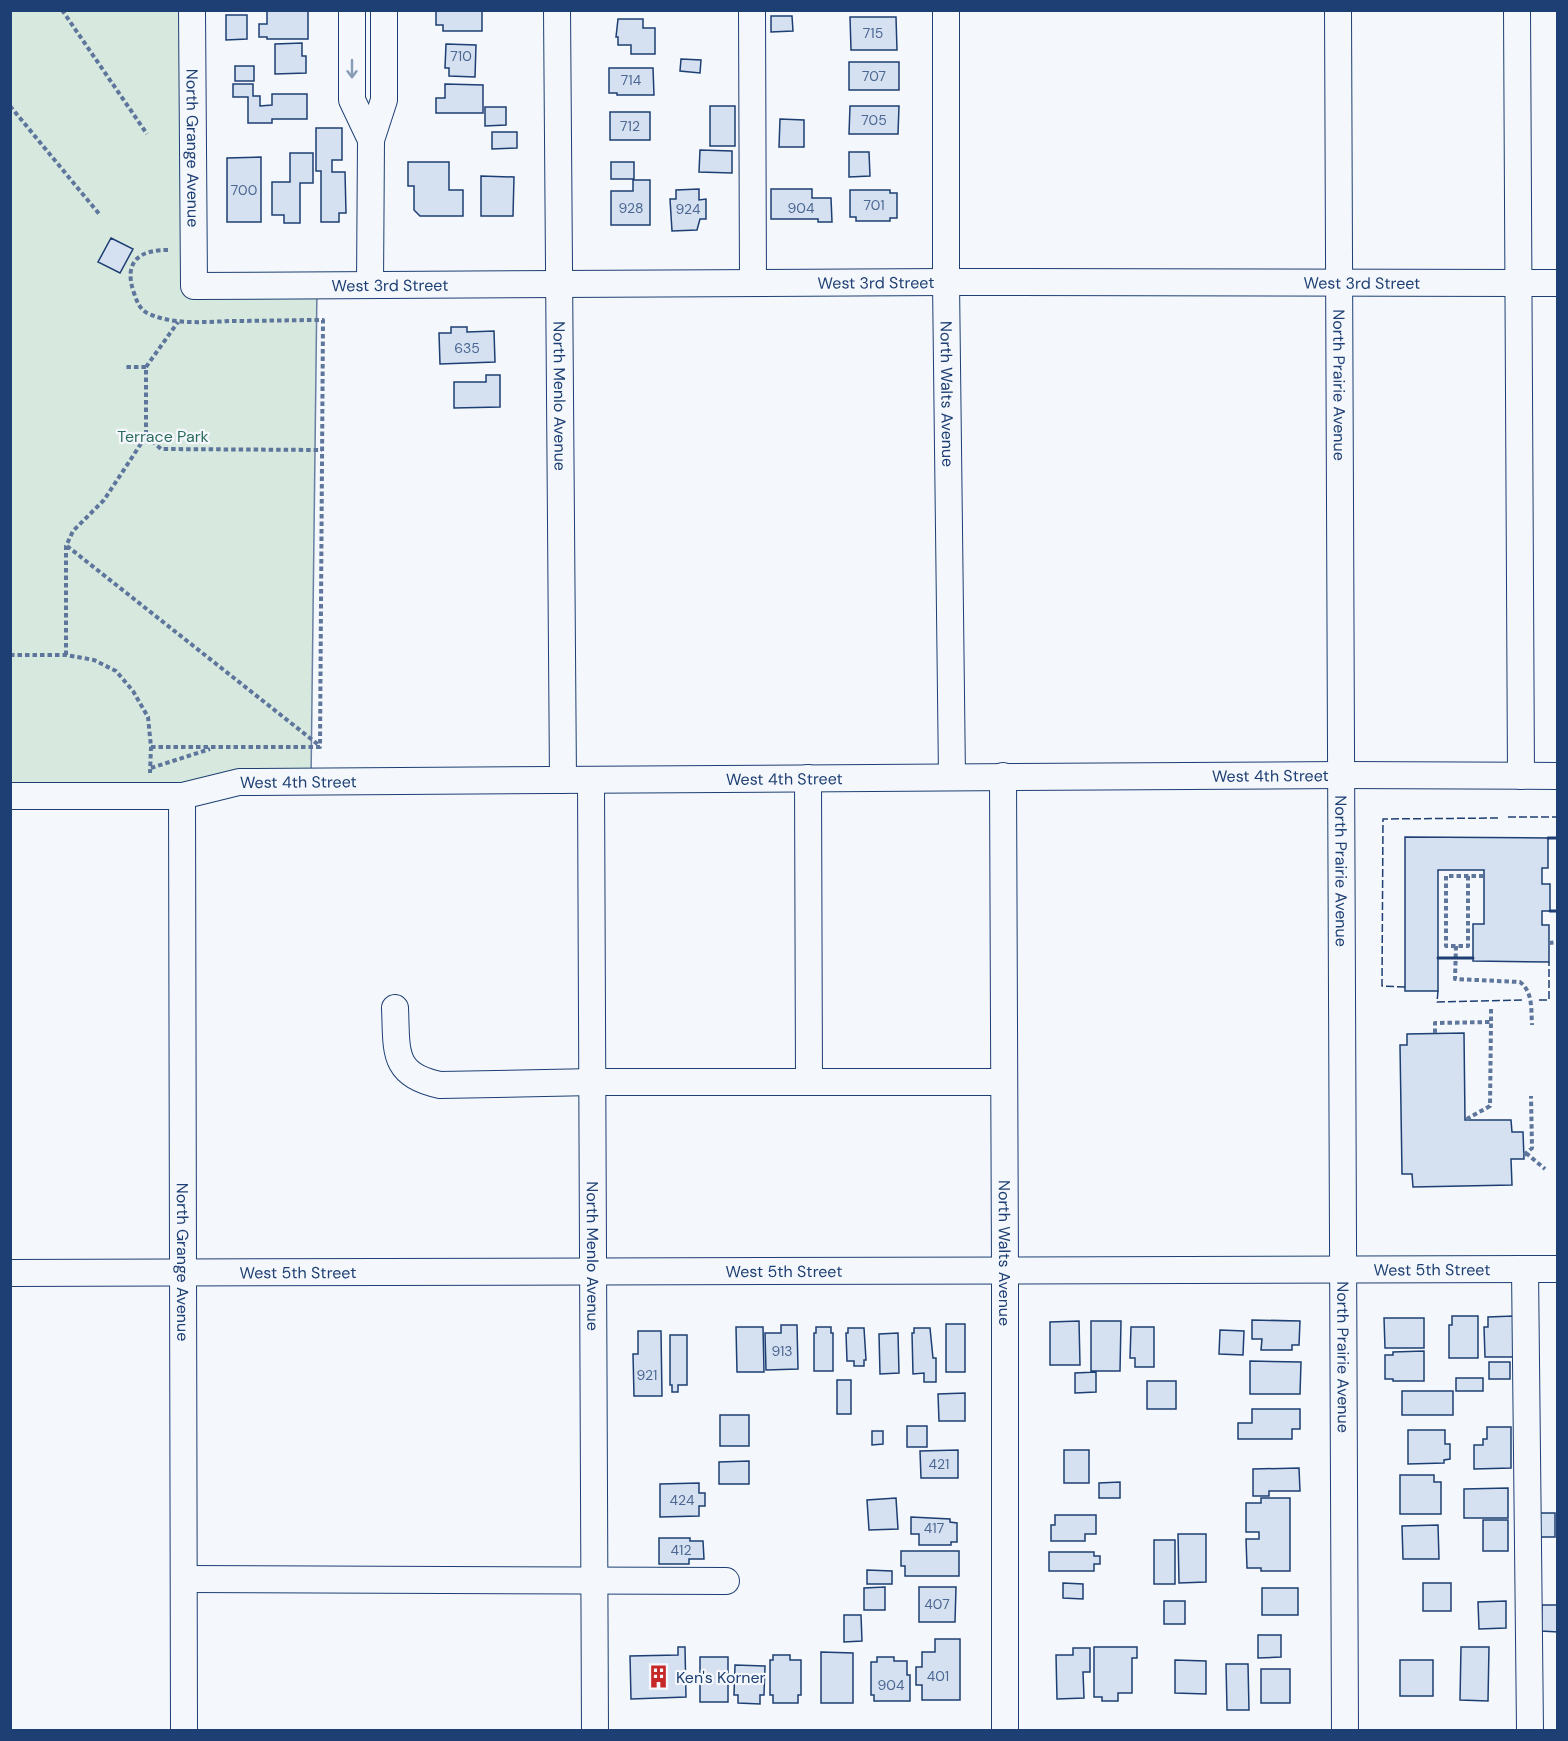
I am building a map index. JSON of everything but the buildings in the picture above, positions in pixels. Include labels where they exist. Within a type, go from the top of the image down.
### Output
[{"type":"street","name":"North Grange Avenue","points":[[192,10],[194,286]]},
{"type":"street","points":[[352,10],[352,100],[371,140]]},
{"type":"street","points":[[370,285],[371,140],[384,100],[384,10]]},
{"type":"street","name":"North Menlo Avenue","points":[[557,10],[562,780]]},
{"type":"street","points":[[752,10],[753,283]]},
{"type":"street","name":"North Walts Avenue","points":[[946,10],[946,282],[952,777]]},
{"type":"street","name":"North Prairie Avenue","points":[[1338,10],[1345,1731]]},
{"type":"street","points":[[1517,10],[1521,776]]},
{"type":"street","name":"West 3rd Street","points":[[194,286],[946,282],[1557,283]]},
{"type":"street","name":"North Walts Avenue","points":[[1003,776],[1005,1731]]},
{"type":"street","name":"West 4th Street","points":[[10,796],[182,796],[239,782],[1003,776],[1557,776]]},
{"type":"street","points":[[808,778],[809,1081]]},
{"type":"street","name":"North Menlo Avenue","points":[[591,780],[595,1731]]},
{"type":"street","name":"North Grange Avenue","points":[[182,796],[184,1731]]},
{"type":"street","points":[[395,1008],[397,1050],[400,1062],[410,1075],[424,1082],[440,1085],[594,1082],[1004,1082]]},
{"type":"street","points":[[1525,1269],[1530,1731]]},
{"type":"street","name":"West 5th Street","points":[[10,1274],[593,1270],[1005,1272],[1557,1269]]},
{"type":"street","points":[[184,1579],[726,1581]]},
{"type":"path","points":[[62,10],[147,134]]},
{"type":"path","points":[[10,106],[100,214]]},
{"type":"path","points":[[194,250],[160,249],[141,254],[130,267],[129,280],[138,305],[147,314],[178,322],[323,320],[320,747]]},
{"type":"path","points":[[66,655],[66,546],[73,531],[104,500],[146,436],[146,367],[178,322]]},
{"type":"path","points":[[126,367],[146,367]]},
{"type":"path","points":[[146,436],[161,449],[322,450]]},
{"type":"path","points":[[66,546],[320,747]]},
{"type":"path","points":[[10,655],[66,655],[94,660],[116,671],[133,691],[148,717],[151,747],[150,796]]},
{"type":"path","points":[[151,747],[320,747]]},
{"type":"path","points":[[151,768],[214,747]]},
{"type":"path","points":[[1468,876],[1468,946],[1446,946],[1446,876],[1468,876],[1484,876]]},
{"type":"path","points":[[1438,942],[1446,942]]},
{"type":"path","points":[[1549,943],[1557,942]]},
{"type":"path","points":[[1456,946],[1455,979],[1520,982],[1526,986],[1530,995],[1532,1025]]},
{"type":"path","points":[[1466,1120],[1490,1106],[1491,1009]]},
{"type":"path","points":[[1435,1033],[1435,1023],[1491,1022]]},
{"type":"path","points":[[1531,1096],[1532,1148],[1525,1154],[1545,1169]]},
{"type":"green space","name":"Terrace Park","points":[[11,11],[192,11],[194,285],[317,285],[311,781],[11,793]]},
{"type":"fence","points":[[1508,817],[1558,817]]},
{"type":"fence","points":[[1405,987],[1382,986],[1383,819],[1500,818]]},
{"type":"fence","points":[[1539,1000],[1549,1000],[1549,962]]},
{"type":"fence","points":[[1438,991],[1437,1002],[1524,1000]]},
{"type":"wall","points":[[1548,838],[1558,838]]},
{"type":"wall","points":[[1550,911],[1558,911]]},
{"type":"wall","points":[[1438,958],[1473,958]]},
{"type":"place","name":"Ken's Korner","points":[[658,1677]]}]
